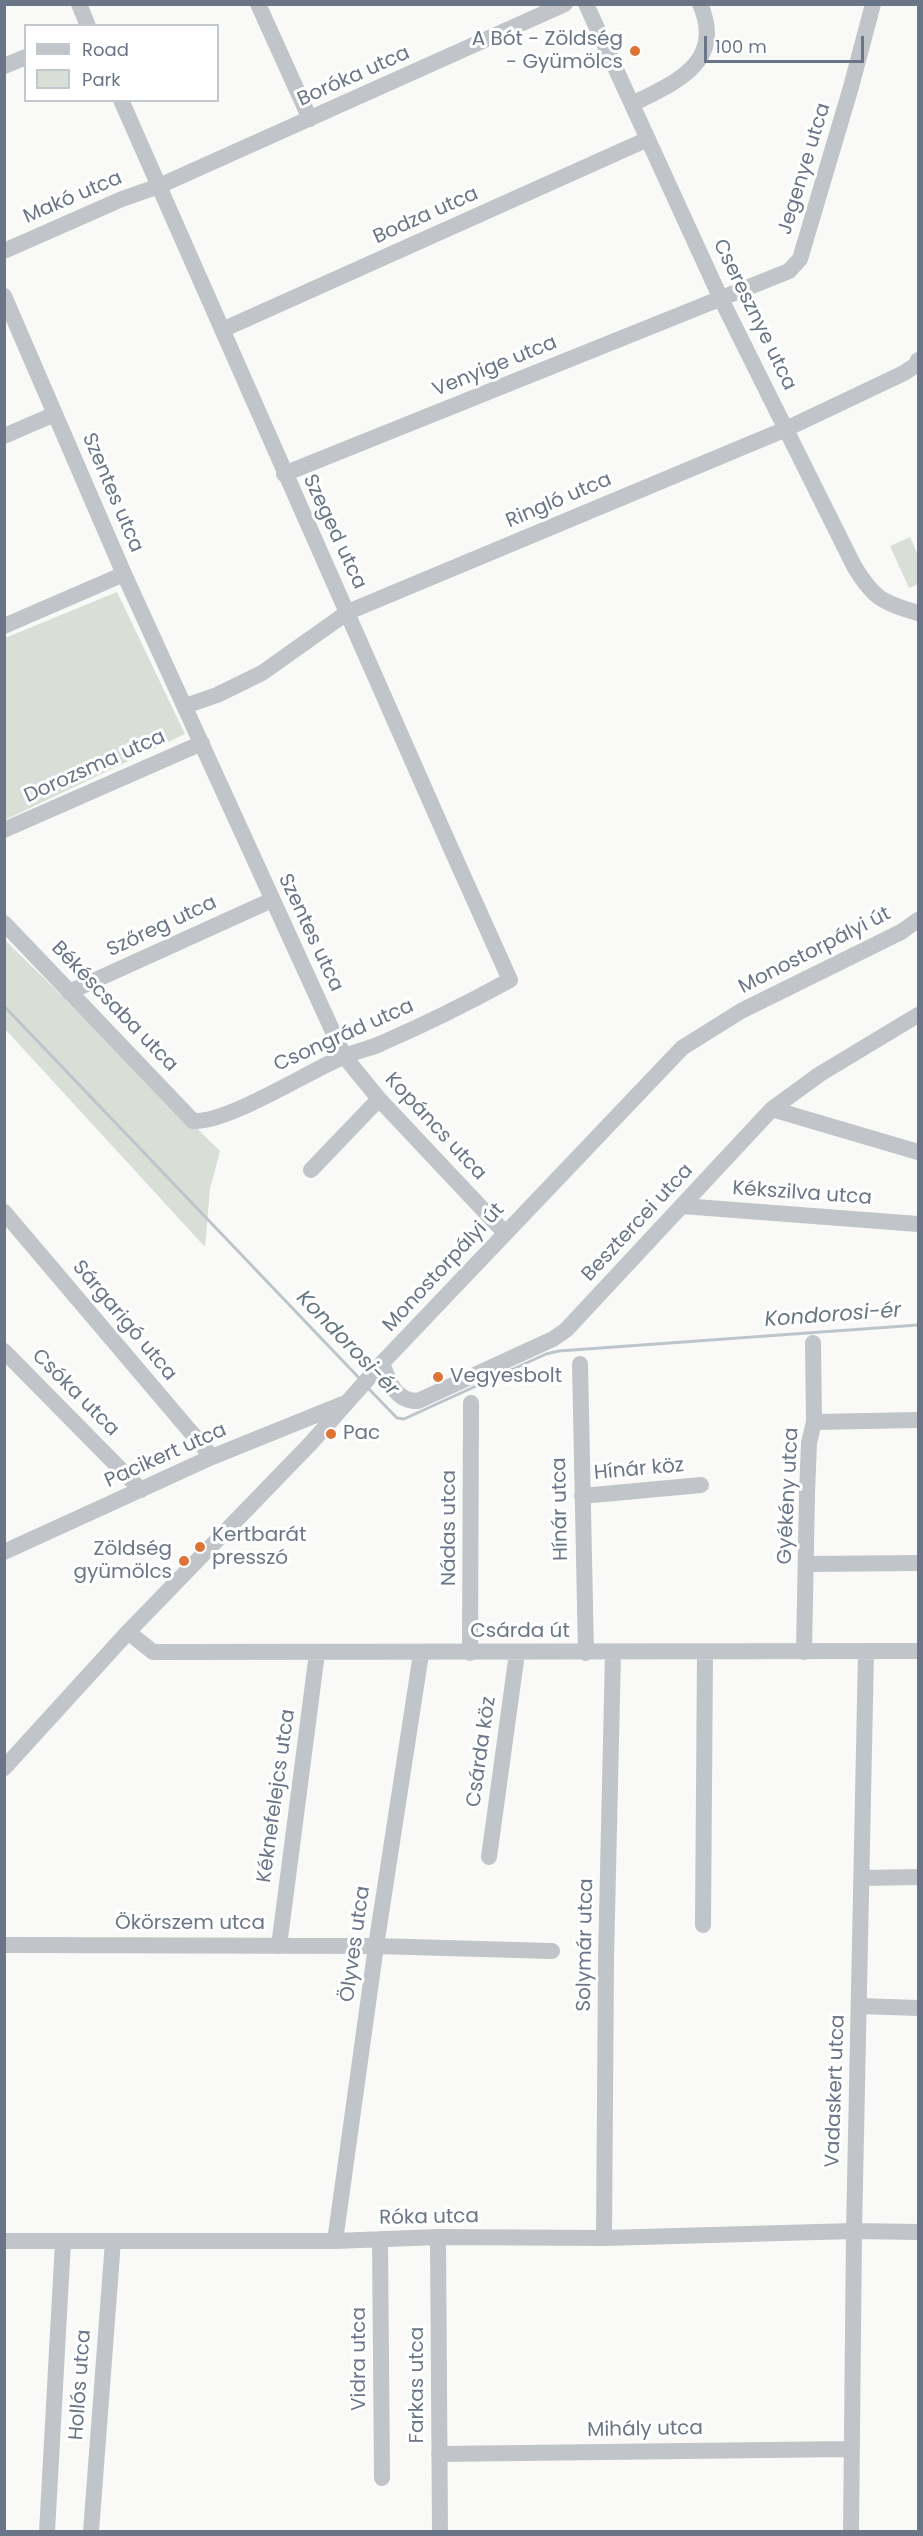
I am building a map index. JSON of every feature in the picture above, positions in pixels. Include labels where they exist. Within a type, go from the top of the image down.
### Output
[{"type":"street","points":[[79,4],[87,24]]},
{"type":"street","points":[[258,4],[310,119]]},
{"type":"street","name":"Boróka utca","points":[[159,186],[565,4]]},
{"type":"street","name":"Cseresznye utca","points":[[586,4],[721,298],[854,566],[867,587],[884,602],[918,613]]},
{"type":"street","points":[[632,104],[681,80],[697,64],[706,40],[705,16],[700,4]]},
{"type":"street","name":"Jegenye utca","points":[[721,298],[789,271],[800,259],[873,4]]},
{"type":"street","points":[[4,66],[24,58]]},
{"type":"street","name":"Szeged utca","points":[[122,102],[284,474],[348,612],[510,980]]},
{"type":"street","name":"Bodza utca","points":[[222,330],[648,139]]},
{"type":"street","name":"Makó utca","points":[[4,250],[122,199],[159,186]]},
{"type":"street","name":"Szentes utca","points":[[4,296],[124,574],[341,1051]]},
{"type":"street","name":"Venyige utca","points":[[284,474],[721,298]]},
{"type":"street","name":"Ringló utca","points":[[348,612],[786,429],[904,374],[916,365],[918,360]]},
{"type":"street","points":[[4,436],[55,414]]},
{"type":"street","points":[[4,626],[124,574]]},
{"type":"street","points":[[185,706],[217,695],[262,673],[348,612]]},
{"type":"street","name":"Dorozsma utca","points":[[4,830],[202,743]]},
{"type":"street","name":"Szőreg utca","points":[[69,992],[272,900]]},
{"type":"street","name":"Monostorpályi út","points":[[4,1768],[128,1632],[311,1443],[382,1363],[682,1048],[723,1021],[901,932],[918,920]]},
{"type":"street","name":"Békéscsaba utca","points":[[4,922],[193,1121]]},
{"type":"street","name":"Csongrád utca","points":[[193,1121],[206,1122],[245,1105],[341,1051],[380,1044],[510,980]]},
{"type":"street","name":"Besztercei utca","points":[[382,1363],[391,1387],[400,1397],[418,1401],[554,1339],[567,1330],[772,1109],[820,1074],[918,1016]]},
{"type":"street","name":"Kopáncs utca","points":[[341,1051],[379,1099],[505,1233]]},
{"type":"street","points":[[311,1170],[379,1099]]},
{"type":"street","points":[[772,1109],[918,1152]]},
{"type":"street","name":"Kékszilva utca","points":[[682,1206],[918,1224]]},
{"type":"street","name":"Sárgarigó utca","points":[[4,1212],[212,1457]]},
{"type":"street","name":"Gyékény utca","points":[[804,1652],[809,1443],[814,1422],[813,1343]]},
{"type":"street","name":"Csóka utca","points":[[4,1351],[141,1490]]},
{"type":"street","name":"Hínár utca","points":[[580,1364],[586,1653]]},
{"type":"street","name":"Pacikert utca","points":[[4,1552],[212,1457],[347,1403]]},
{"type":"street","name":"Nádas utca","points":[[470,1653],[471,1403]]},
{"type":"street","points":[[814,1422],[918,1420]]},
{"type":"street","points":[[295,1422],[290,1432],[291,1440],[296,1445],[302,1446],[311,1443]]},
{"type":"street","name":"Hínár köz","points":[[582,1496],[701,1485]]},
{"type":"street","points":[[806,1564],[918,1563]]},
{"type":"street","name":"Csárda út","points":[[128,1632],[153,1652],[421,1654],[918,1651]]},
{"type":"street","points":[[703,1925],[705,1652]]},
{"type":"street","name":"Vadaskert utca","points":[[850,2532],[866,1652]]},
{"type":"street","name":"Kéknefelejcs utca","points":[[279,1946],[317,1653]]},
{"type":"street","name":"Csárda köz","points":[[489,1857],[517,1653]]},
{"type":"street","name":"Solymár utca","points":[[604,2238],[606,1959],[613,1653]]},
{"type":"street","name":"Ölyves utca","points":[[335,2241],[376,1946],[421,1654]]},
{"type":"street","points":[[862,1878],[918,1877]]},
{"type":"street","name":"Ökörszem utca","points":[[4,1944],[376,1946],[482,1951],[552,1951]]},
{"type":"street","points":[[860,2006],[918,2008]]},
{"type":"street","name":"Róka utca","points":[[4,2241],[335,2241],[438,2237],[604,2238],[854,2231],[918,2232]]},
{"type":"street","name":"Farkas utca","points":[[438,2237],[440,2532]]},
{"type":"street","name":"Vidra utca","points":[[381,2239],[382,2478]]},
{"type":"street","name":"Hollós utca","points":[[91,2532],[113,2241]]},
{"type":"street","points":[[47,2532],[63,2242]]},
{"type":"street","name":"Mihály utca","points":[[439,2454],[851,2449]]},
{"type":"green space","points":[[910,537],[918,555],[918,584],[909,588],[890,546]]},
{"type":"green space","points":[[117,592],[185,734],[5,820],[5,638]]},
{"type":"green space","points":[[5,940],[220,1151],[210,1189],[205,1247],[5,1029]]},
{"type":"waterway","name":"Kondorosi-ér","points":[[4,1006],[361,1380]]},
{"type":"waterway","name":"Kondorosi-ér","points":[[367,1387],[397,1418],[404,1419],[546,1354],[559,1351],[918,1325]]},
{"type":"place","name":"A Bót - Zöldség - Gyümölcs","points":[[635,51]]},
{"type":"place","name":"Vegyesbolt","points":[[438,1377]]},
{"type":"place","name":"Pac","points":[[331,1434]]},
{"type":"place","name":"Kertbarát presszó","points":[[200,1547]]},
{"type":"place","name":"Zöldség gyümölcs","points":[[184,1561]]}]
